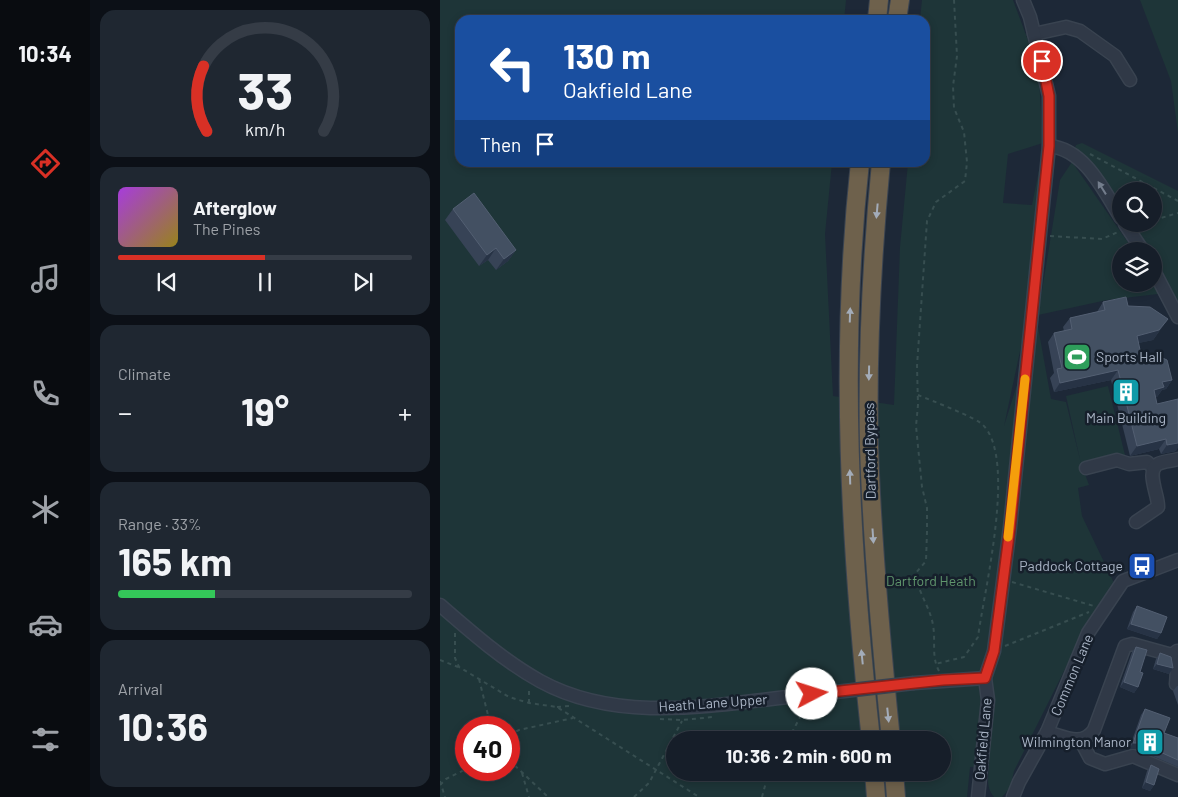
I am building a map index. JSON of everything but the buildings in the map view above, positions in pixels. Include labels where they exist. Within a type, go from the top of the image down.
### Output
[{"type":"highway","points":[[877,15],[879,0]]},
{"type":"highway","points":[[898,15],[900,0]]},
{"type":"highway","name":"Dartford Bypass","points":[[860,167],[851,303],[849,458],[857,601],[870,731]]},
{"type":"highway","name":"Dartford Bypass","points":[[881,167],[871,298],[869,444],[880,641],[890,731]]},
{"type":"highway","points":[[875,781],[876,797]]},
{"type":"highway","points":[[895,781],[896,797]]},
{"type":"street","name":"Oakfield Lane","points":[[978,797],[988,700],[985,678],[994,651],[1010,528],[1049,146],[1049,96],[1030,17],[1022,0]]},
{"type":"street","points":[[1034,34],[1066,27],[1080,31],[1115,56],[1130,80]]},
{"type":"street","points":[[1049,146],[1061,147],[1080,159],[1097,180],[1112,204]]},
{"type":"street","points":[[1162,286],[1178,317]]},
{"type":"street","points":[[1136,522],[1158,507],[1153,476],[1154,468],[1158,464],[1178,458]]},
{"type":"street","points":[[1086,468],[1117,460],[1129,464],[1146,462],[1154,468]]},
{"type":"street","name":"Common Lane","points":[[1013,797],[1019,782],[1047,732],[1088,634],[1123,581],[1178,560]]},
{"type":"street","name":"Heath Lane Upper","points":[[440,605],[482,642],[540,681],[577,696],[632,707],[689,707],[943,680],[985,678]]},
{"type":"street","points":[[1047,732],[1081,741],[1089,738],[1094,730],[1125,646],[1132,644],[1175,652],[1178,670],[1176,684]]},
{"type":"street","points":[[1081,741],[1090,758],[1105,764],[1133,756],[1178,775]]},
{"type":"path","points":[[943,680],[934,664],[934,627],[927,602],[916,582],[915,574],[926,561],[928,532],[927,508],[922,487],[916,426],[918,333],[927,221],[936,202],[965,181],[967,162],[964,132],[954,108],[953,86],[956,56],[954,0]]},
{"type":"path","points":[[1071,154],[1080,146],[1097,159],[1178,201]]},
{"type":"path","points":[[1162,218],[1178,213]]},
{"type":"path","points":[[1040,235],[1102,239],[1112,232]]},
{"type":"path","points":[[918,395],[983,425],[997,451],[1000,480],[978,637],[964,657],[934,664]]},
{"type":"path","points":[[994,651],[1099,608],[1002,579]]},
{"type":"path","points":[[454,626],[455,658],[459,667]]},
{"type":"path","points":[[440,660],[459,667],[509,697],[529,703],[557,707],[700,797]]},
{"type":"path","points":[[479,679],[488,715]]},
{"type":"path","points":[[529,691],[529,703]]},
{"type":"path","points":[[793,731],[812,694]]},
{"type":"path","points":[[634,797],[649,783],[658,769],[689,707]]},
{"type":"path","points":[[520,730],[573,718]]},
{"type":"path","points":[[522,771],[529,797]]},
{"type":"path","points":[[522,771],[548,797]]},
{"type":"path","points":[[445,797],[441,784],[455,774]]},
{"type":"path","points":[[762,797],[767,781]]},
{"type":"green space","name":"Dartford Heath","points":[[440,0],[846,0],[844,15],[455,15],[455,167],[832,167],[825,234],[833,396],[894,405],[900,247],[908,167],[930,167],[930,15],[920,15],[922,0],[1013,0],[1029,43],[1039,79],[1043,143],[1008,154],[1003,203],[1032,205],[1041,166],[1026,323],[1004,426],[1037,321],[1051,399],[1066,402],[1081,464],[1066,396],[1108,386],[1125,455],[1082,466],[1089,485],[1078,488],[1082,516],[1115,585],[1082,635],[1014,771],[1010,788],[1002,797],[994,797],[989,786],[989,766],[970,767],[967,797],[440,797]]},
{"type":"green space","points":[[1140,0],[1178,0],[1178,133],[1171,81]]},
{"type":"green space","points":[[1082,143],[1160,182],[1112,182],[1112,204],[1074,151],[1076,145]]},
{"type":"green space","points":[[1072,162],[1112,219],[1112,232],[1121,232],[1128,242],[1112,242],[1112,292],[1157,292],[1158,294],[1107,300],[1038,315],[1060,180]]},
{"type":"green space","points":[[1162,183],[1178,191],[1178,305],[1162,278],[1162,242],[1139,242],[1132,232],[1162,232]]},
{"type":"slow traffic","points":[[1008,537],[1025,379]]},
{"type":"place","name":"Sports Hall","points":[[1077,357]]},
{"type":"place","name":"Main Building","points":[[1126,392]]},
{"type":"place","name":"Paddock Cottage","points":[[1142,566]]},
{"type":"place","name":"Wilmington Manor","points":[[1150,742]]},
{"type":"route","points":[[812,694],[943,680],[985,678],[994,651],[1010,528],[1030,323],[1044,204],[1049,146],[1049,96],[1042,61]]}]
